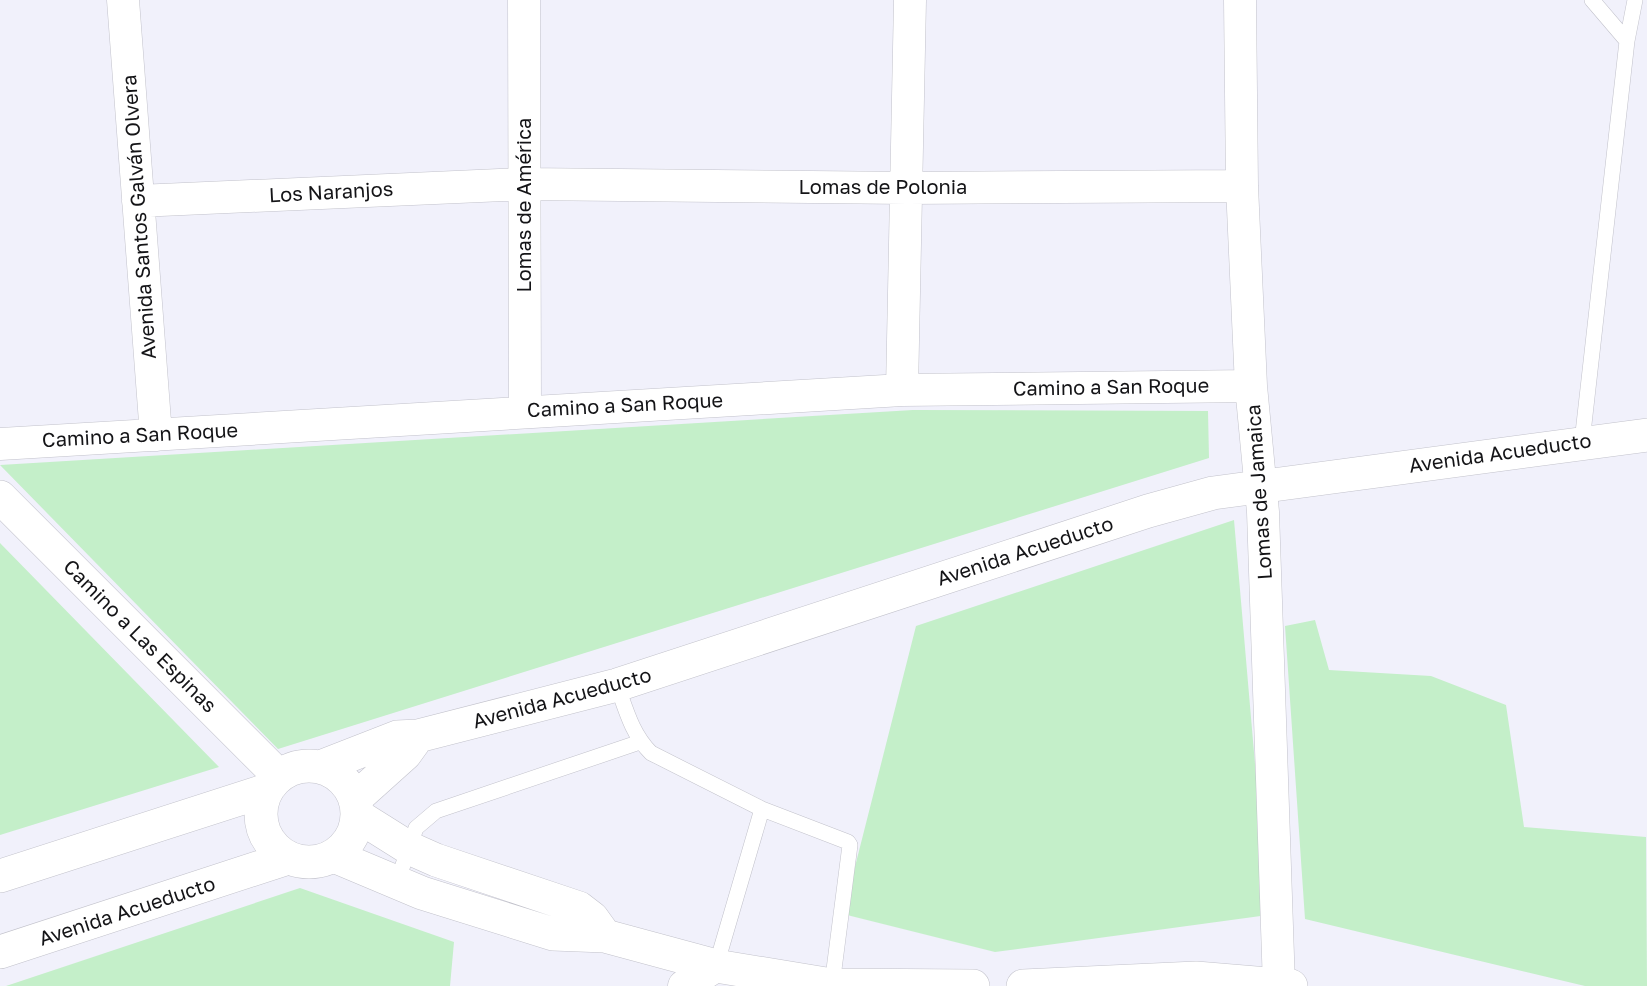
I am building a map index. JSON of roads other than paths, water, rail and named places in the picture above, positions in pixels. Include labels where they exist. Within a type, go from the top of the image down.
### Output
[{"type":"street","name":"Avenida Santos Galván Olvera","points":[[123,0],[156,435]]},
{"type":"street","name":"Lomas de América","points":[[524,0],[525,411]]},
{"type":"street","points":[[902,390],[908,188],[910,0]]},
{"type":"street","name":"Lomas de Jamaica","points":[[1240,0],[1242,186],[1251,386],[1261,486],[1283,985]]},
{"type":"street","name":"Los Naranjos","points":[[138,201],[524,184]]},
{"type":"street","name":"Lomas de Polonia","points":[[524,184],[908,188],[1242,186]]},
{"type":"street","name":"Camino a San Roque","points":[[0,444],[902,390],[1251,386]]},
{"type":"street","name":"Avenida Acueducto","points":[[320,767],[397,737],[418,736],[617,685],[1148,511],[1213,493],[1647,435]]},
{"type":"street","name":"Camino a Las Espinas","points":[[0,497],[273,783]]},
{"type":"street","points":[[273,783],[261,805],[263,829],[275,849],[288,858],[304,863],[319,862],[334,856],[346,846],[354,832],[357,807],[405,754],[418,736]]},
{"type":"street","points":[[0,876],[273,783],[299,767],[320,767],[337,774],[357,807],[409,848],[579,908],[592,918],[606,936]]},
{"type":"street","points":[[334,856],[397,882],[553,934],[606,936],[716,966],[832,985],[973,986]]},
{"type":"street","name":"Avenida Acueducto","points":[[0,952],[288,858]]},
{"type":"street","points":[[684,986],[716,966]]},
{"type":"street","points":[[1023,986],[1195,982],[1283,985]]},
{"type":"lane","points":[[1592,0],[1627,41]]},
{"type":"lane","points":[[1582,442],[1627,41],[1635,0]]},
{"type":"lane","points":[[617,685],[640,742],[651,753],[762,809],[848,842],[832,985]]},
{"type":"lane","points":[[397,882],[416,828],[436,811],[640,742]]},
{"type":"lane","points":[[716,966],[762,809]]}]
